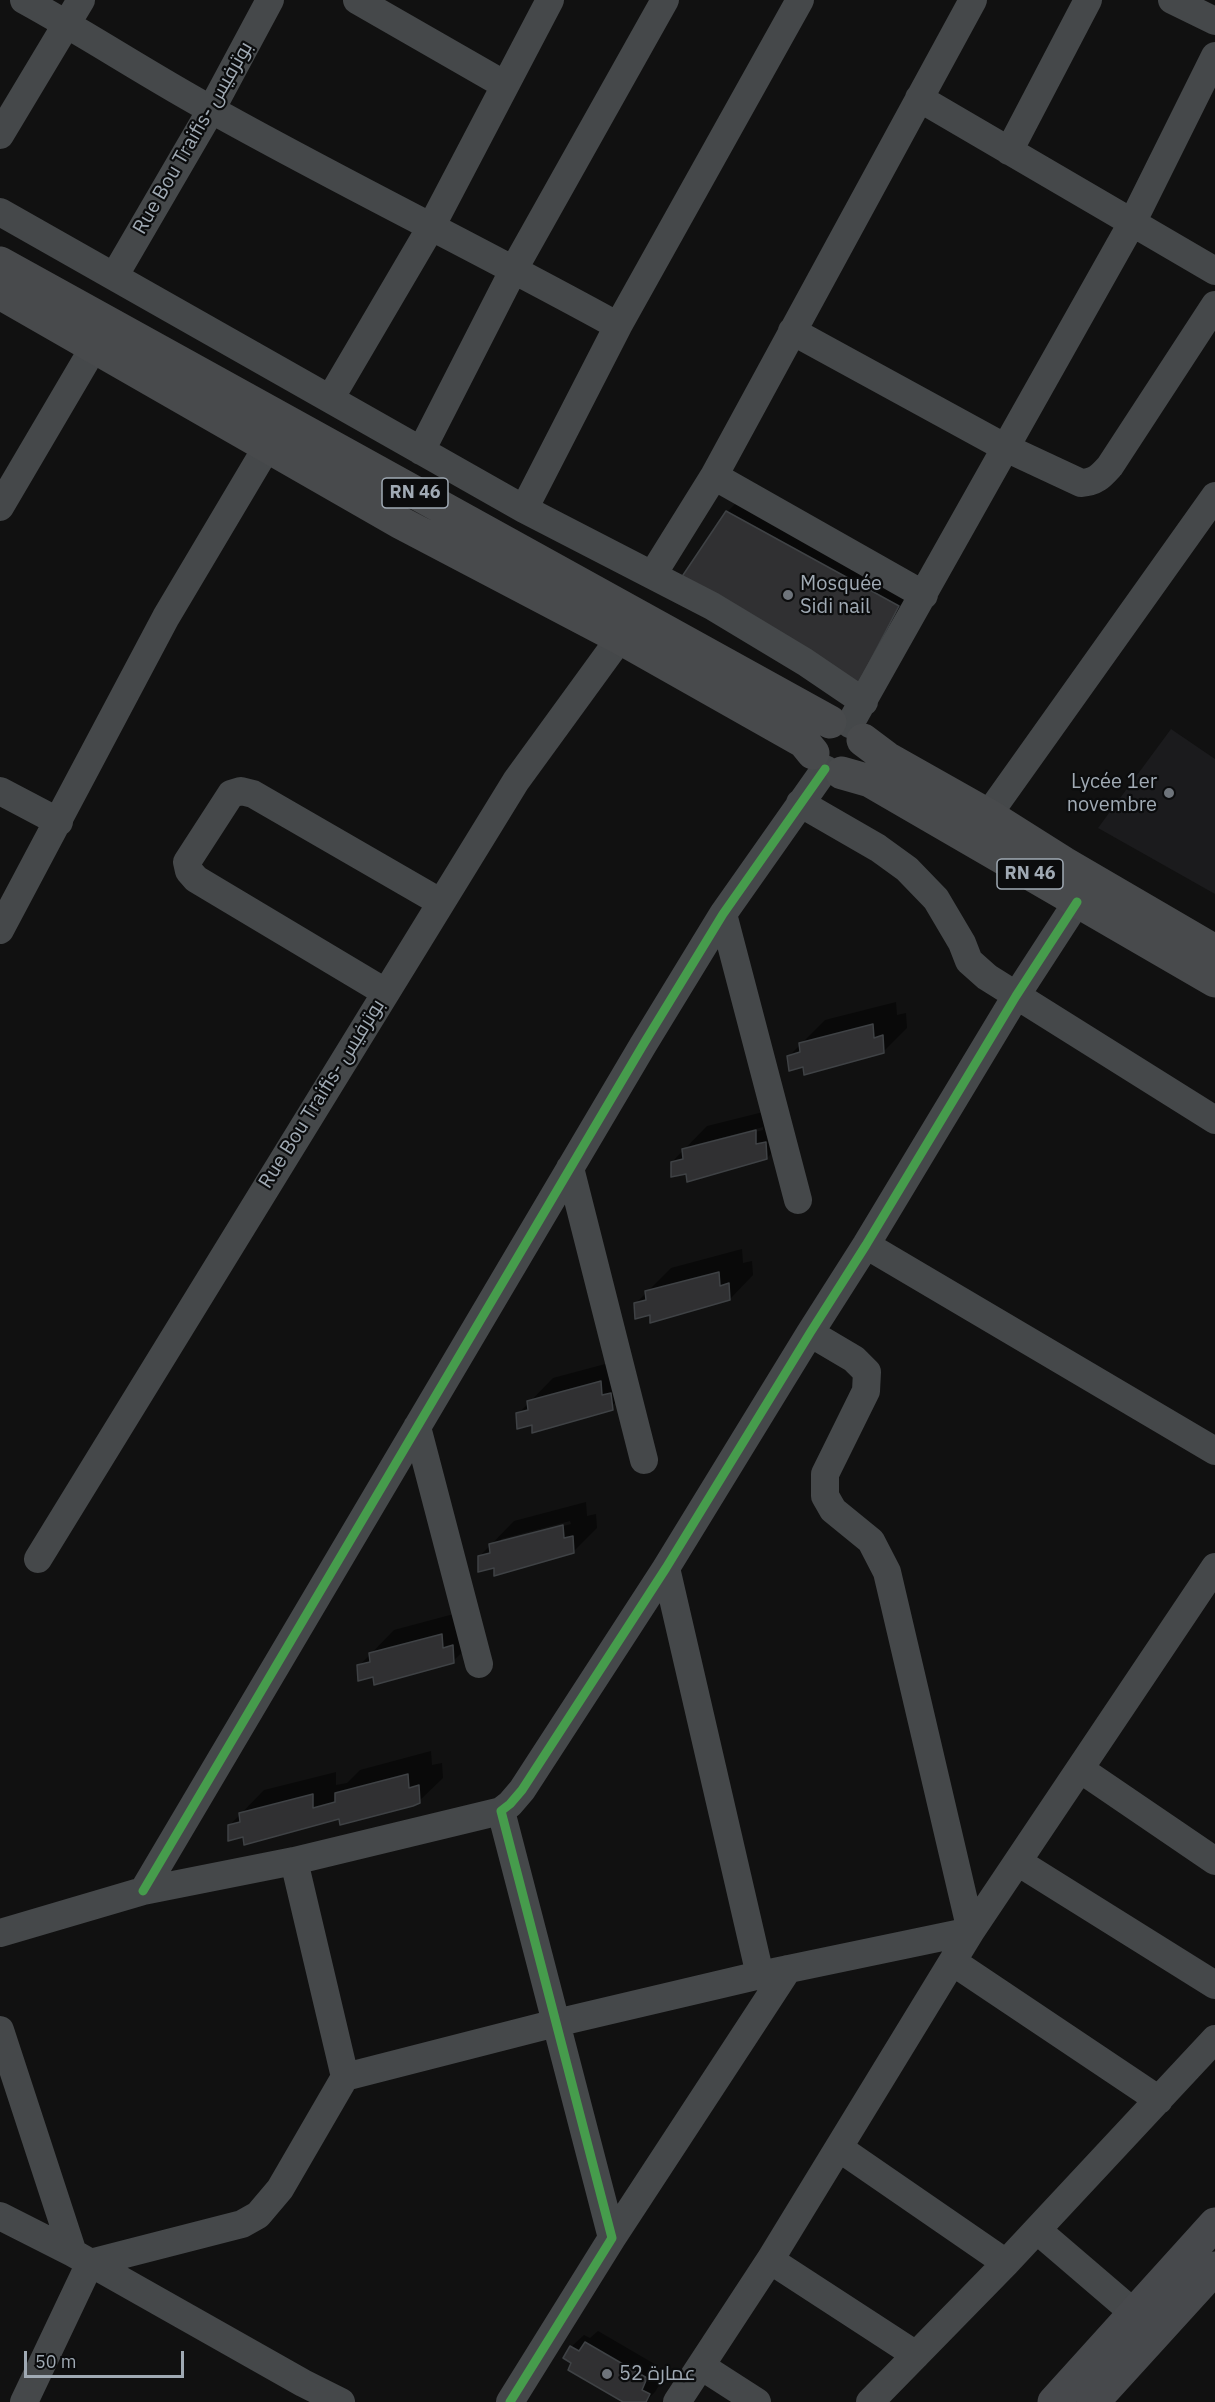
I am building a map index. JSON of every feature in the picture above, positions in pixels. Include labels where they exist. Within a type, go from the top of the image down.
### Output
[{"type":"highway","name":"RN 46","points":[[0,263],[852,722],[887,758],[988,815],[1064,864],[1215,951]]},
{"type":"highway","name":"RN 46","points":[[0,293],[401,523],[620,638],[804,742],[827,765],[870,781],[1215,981]]},
{"type":"highway","points":[[852,722],[864,748],[858,764],[827,765],[812,746],[816,734],[819,729],[852,722]]},
{"type":"main road","points":[[1054,2402],[1215,2224]]},
{"type":"main road","points":[[1093,2402],[1215,2268]]},
{"type":"street","points":[[24,0],[74,12],[211,110],[618,326]]},
{"type":"street","name":"Rue Bou Traifis- بوترفيس","points":[[115,275],[211,110],[270,0]]},
{"type":"street","points":[[357,0],[506,84]]},
{"type":"street","points":[[330,399],[431,227],[550,0]]},
{"type":"street","points":[[421,451],[514,269],[665,0]]},
{"type":"street","points":[[524,508],[618,326],[800,0]]},
{"type":"street","points":[[653,574],[714,476],[973,0]]},
{"type":"street","points":[[1009,151],[1088,0]]},
{"type":"street","points":[[1172,0],[1215,21]]},
{"type":"street","points":[[0,135],[74,12]]},
{"type":"street","points":[[0,212],[524,508],[712,606],[805,662],[852,722],[1132,223],[1215,56]]},
{"type":"street","points":[[919,98],[1215,271]]},
{"type":"street","points":[[792,331],[1006,448],[1082,483],[1092,483],[1110,466],[1215,305]]},
{"type":"street","points":[[0,507],[94,347]]},
{"type":"street","points":[[0,930],[166,617],[267,447]]},
{"type":"street","points":[[714,476],[924,595]]},
{"type":"street","points":[[988,815],[1215,496]]},
{"type":"street","name":"Rue Bou Traifis- بوترفيس","points":[[38,1559],[516,781],[620,638]]},
{"type":"street","points":[[143,1891],[570,1168],[723,914],[827,765]]},
{"type":"street","points":[[0,791],[59,822]]},
{"type":"street","points":[[385,992],[196,879],[189,871],[187,862],[231,794],[241,791],[253,794],[440,902]]},
{"type":"street","points":[[800,803],[878,848],[907,869],[936,899],[962,943],[969,961],[987,977],[1215,1120]]},
{"type":"street","points":[[0,1933],[143,1891],[294,1862],[501,1810],[510,1803],[522,1790],[666,1568],[866,1245],[1016,996],[1077,902]]},
{"type":"street","points":[[723,914],[798,1200]]},
{"type":"street","points":[[570,1168],[644,1460]]},
{"type":"street","points":[[866,1245],[1215,1451]]},
{"type":"street","points":[[810,1333],[854,1359],[867,1372],[866,1391],[825,1474],[825,1496],[833,1510],[871,1541],[887,1572],[971,1932]]},
{"type":"street","points":[[417,1427],[479,1664]]},
{"type":"street","points":[[677,2402],[770,2260],[971,1932],[1215,1567]]},
{"type":"street","points":[[510,2402],[774,1972],[666,1568]]},
{"type":"street","points":[[1080,1769],[1215,1861]]},
{"type":"street","points":[[501,1810],[612,2238]]},
{"type":"street","points":[[82,2258],[243,2224],[258,2215],[280,2189],[345,2077],[294,1862]]},
{"type":"street","points":[[1018,1862],[1215,1985]]},
{"type":"street","points":[[345,2077],[556,2023],[774,1972],[971,1932]]},
{"type":"street","points":[[953,1962],[1159,2100]]},
{"type":"street","points":[[0,2030],[82,2258],[24,2402]]},
{"type":"street","points":[[870,2402],[1006,2263],[1215,2039]]},
{"type":"street","points":[[839,2148],[1006,2263]]},
{"type":"street","points":[[0,2216],[82,2258],[298,2392],[341,2402]]},
{"type":"street","points":[[1037,2230],[1135,2314]]},
{"type":"street","points":[[770,2260],[916,2355]]},
{"type":"street","points":[[701,2366],[757,2402]]},
{"type":"shaded area","name":"Lycée 1er novembre","points":[[1171,729],[1215,759],[1215,894],[1098,828]]},
{"type":"building","name":"Mosquée Sidi nail","points":[[726,511],[899,606],[857,686],[677,584]]},
{"type":"building","points":[[873,1024],[874,1038],[883,1035],[884,1053],[804,1075],[803,1067],[789,1071],[787,1056],[800,1052],[799,1043]]},
{"type":"building","points":[[756,1130],[756,1144],[766,1142],[767,1159],[687,1182],[686,1174],[671,1177],[671,1162],[683,1159],[682,1149]]},
{"type":"building","points":[[719,1272],[720,1286],[729,1283],[730,1300],[650,1323],[650,1315],[635,1319],[634,1303],[646,1300],[645,1291]]},
{"type":"building","points":[[601,1381],[602,1395],[611,1393],[613,1410],[532,1433],[532,1425],[517,1429],[516,1413],[528,1410],[527,1401]]},
{"type":"building","points":[[563,1525],[564,1538],[573,1536],[574,1553],[494,1576],[494,1568],[478,1572],[478,1556],[490,1553],[489,1544]]},
{"type":"building","points":[[442,1634],[443,1648],[453,1645],[454,1663],[374,1685],[373,1677],[358,1681],[357,1665],[370,1662],[369,1653]]},
{"type":"building","points":[[408,1774],[409,1788],[419,1785],[420,1803],[413,1806],[340,1825],[339,1819],[244,1845],[243,1837],[228,1841],[228,1825],[240,1822],[239,1813],[313,1794],[313,1808],[335,1802],[335,1793]]},
{"type":"building","name":"عمارة 52","points":[[585,2342],[647,2378],[642,2390],[650,2394],[646,2402],[623,2402],[568,2370],[571,2363],[563,2358],[570,2346],[579,2351]]},
{"type":"cycle path","points":[[143,1891],[643,1045],[723,914],[825,769]]},
{"type":"cycle path","points":[[510,2402],[612,2238],[501,1811],[522,1790],[666,1568],[866,1245],[1016,996],[1077,902]]},
{"type":"place","name":"Mosquée Sidi nail","points":[[788,595]]},
{"type":"place","name":"Lycée 1er novembre","points":[[1169,793]]},
{"type":"place","name":"عمارة 52","points":[[607,2374]]}]
